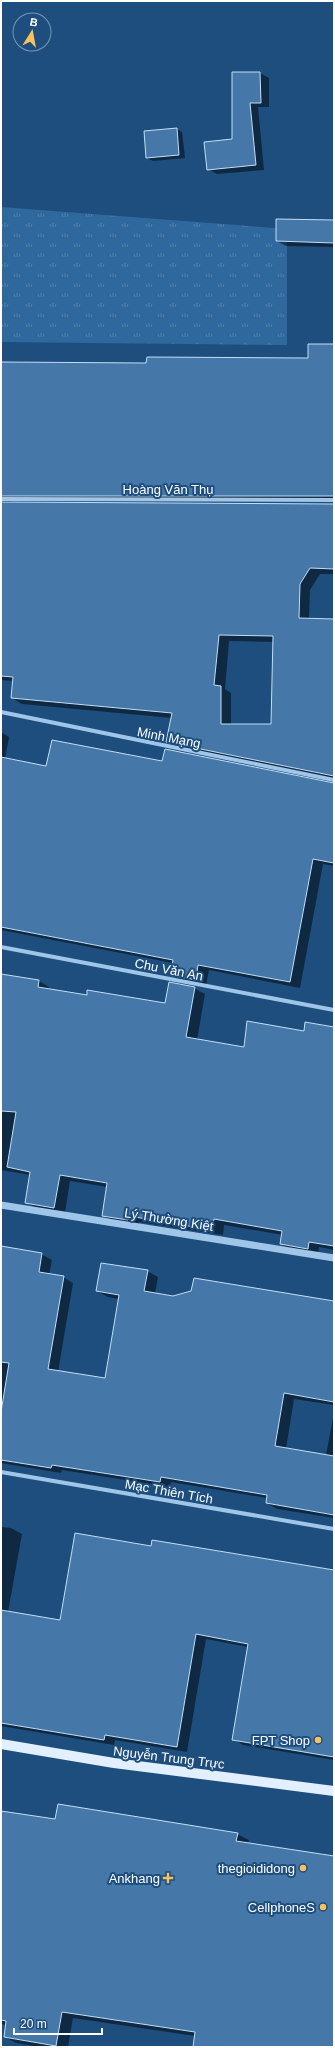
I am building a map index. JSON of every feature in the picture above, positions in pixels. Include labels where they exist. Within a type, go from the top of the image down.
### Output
[{"type":"main road","name":"Nguyễn Trung Trực","points":[[1,1744],[114,1763],[334,1791]]},
{"type":"street","name":"Hoàng Văn Thụ","points":[[1,499],[334,500]]},
{"type":"street","name":"Minh Mạng","points":[[1,712],[334,780]]},
{"type":"street","name":"Chu Văn An","points":[[1,947],[334,1010]]},
{"type":"street","name":"Lý Thường Kiệt","points":[[1,1205],[334,1258]]},
{"type":"street","name":"Mạc Thiên Tích","points":[[1,1472],[334,1529]]},
{"type":"green space","points":[[1,207],[287,229],[287,345],[1,342]]},
{"type":"building","points":[[232,72],[260,72],[261,103],[250,103],[256,165],[207,170],[204,142],[232,139]]},
{"type":"building","points":[[177,128],[179,155],[146,158],[144,131]]},
{"type":"building","points":[[276,219],[334,220],[334,243],[276,241]]},
{"type":"building","points":[[308,344],[334,344],[334,496],[1,496],[1,362],[146,363],[147,357],[308,358]]},
{"type":"building","points":[[1,502],[334,504],[334,569],[310,568],[300,584],[299,618],[334,619],[334,776],[166,742],[172,713],[11,698],[13,677],[1,676]],"holes":[[[219,635],[273,636],[271,724],[221,724],[221,686],[214,685]]]},
{"type":"building","points":[[52,740],[162,761],[165,749],[334,783],[334,863],[313,859],[290,982],[198,965],[196,980],[170,975],[173,960],[1,927],[1,757],[46,766]]},
{"type":"building","points":[[1,974],[39,980],[38,987],[87,995],[87,990],[165,1003],[169,982],[195,987],[186,1037],[244,1047],[247,1021],[304,1031],[305,1022],[334,1027],[334,1246],[309,1242],[308,1249],[280,1244],[282,1231],[214,1219],[212,1230],[129,1216],[128,1220],[102,1216],[107,1183],[60,1175],[54,1208],[25,1203],[30,1172],[7,1167],[16,1112],[1,1111]]},
{"type":"building","points":[[1,1246],[42,1253],[39,1272],[64,1276],[48,1369],[105,1378],[119,1295],[96,1291],[101,1263],[148,1270],[144,1291],[173,1296],[191,1291],[194,1278],[334,1301],[334,1402],[284,1393],[275,1446],[334,1456],[334,1515],[266,1503],[267,1495],[161,1477],[160,1482],[52,1465],[51,1468],[1,1460],[1,1412],[9,1363],[1,1362]]},
{"type":"building","points":[[75,1533],[151,1546],[152,1540],[334,1570],[334,1757],[232,1740],[248,1644],[196,1634],[177,1747],[105,1735],[104,1740],[1,1723],[1,1610],[60,1620]]},
{"type":"building","points":[[58,1804],[238,1833],[236,1841],[334,1856],[334,2047],[193,2047],[195,2032],[62,2012],[56,2046],[4,2037],[6,2021],[1,2020],[1,1811],[55,1819]]},
{"type":"place","name":"FPT Shop","points":[[318,1740]]},
{"type":"place","name":"thegioididong","points":[[303,1868]]},
{"type":"place","name":"Ankhang","points":[[168,1878]]},
{"type":"place","name":"CellphoneS","points":[[323,1907]]}]
